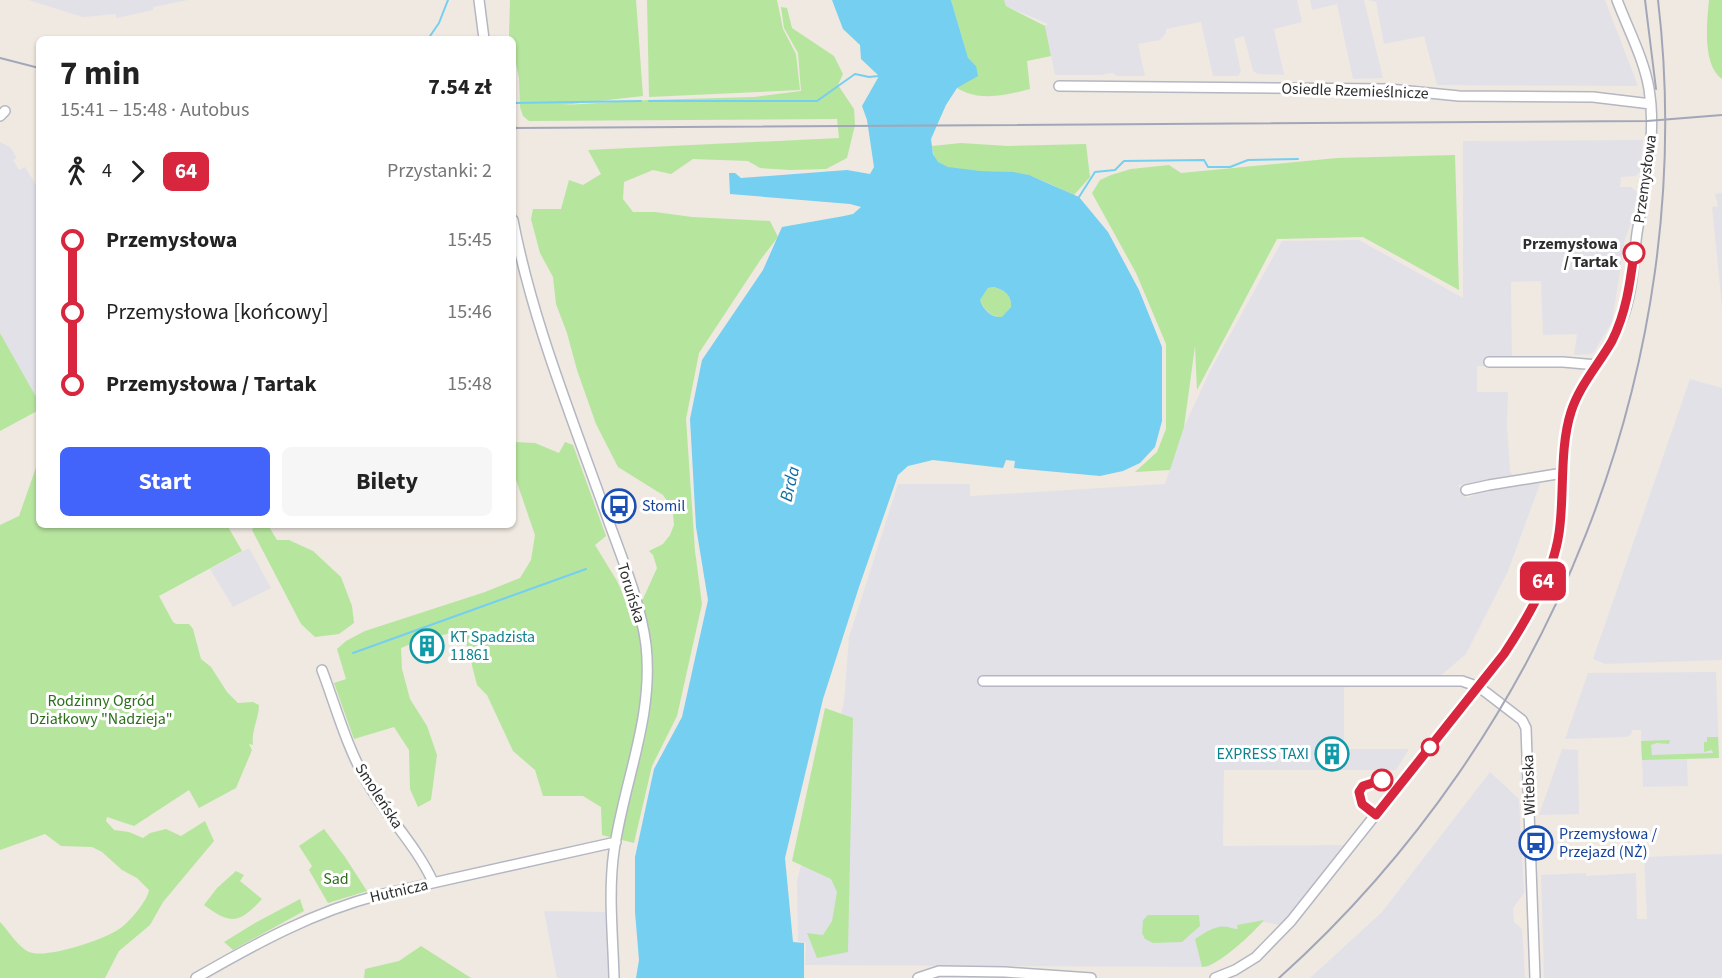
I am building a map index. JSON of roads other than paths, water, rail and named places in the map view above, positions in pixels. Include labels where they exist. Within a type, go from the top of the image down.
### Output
[{"type":"street","points":[[479,0],[484,36]]},
{"type":"street","name":"Przemysłowa","points":[[1215,978],[1246,964],[1271,943],[1312,896],[1479,687],[1516,636],[1552,561],[1560,526],[1566,432],[1571,410],[1622,320],[1630,289],[1652,132],[1651,104],[1646,78],[1617,0]]},
{"type":"street","name":"Osiedle Rzemieślnicze","points":[[1059,86],[1389,89],[1459,96],[1593,97],[1651,104]]},
{"type":"street","name":"Toruńska","points":[[516,233],[540,326],[633,594],[645,644],[648,682],[646,708],[616,842],[612,882],[614,978]]},
{"type":"street","points":[[516,270],[524,268]]},
{"type":"street","points":[[1489,362],[1563,362],[1597,365]]},
{"type":"street","points":[[1466,490],[1563,473]]},
{"type":"street","name":"Smoleńska","points":[[322,670],[367,782],[416,850],[434,882]]},
{"type":"street","points":[[983,681],[1462,681],[1479,687]]},
{"type":"street","name":"Witebska","points":[[1479,687],[1522,720],[1526,728],[1535,978]]},
{"type":"street","name":"Hutnicza","points":[[195,978],[316,915],[366,898],[616,842]]},
{"type":"street","points":[[918,978],[934,972],[951,971],[1091,978]]},
{"type":"water","name":"Brda","points":[[832,0],[951,0],[968,58],[976,66],[978,76],[957,88],[946,105],[931,139],[933,154],[938,162],[948,167],[1029,175],[1079,197],[1108,232],[1139,290],[1162,347],[1162,421],[1155,447],[1140,463],[1123,471],[1100,476],[1014,468],[1015,461],[1006,460],[1003,468],[933,460],[908,466],[898,475],[823,699],[785,858],[793,942],[804,943],[804,978],[636,978],[639,960],[635,912],[635,857],[654,769],[682,717],[708,600],[696,527],[690,419],[702,360],[763,270],[782,227],[853,214],[861,207],[850,204],[730,194],[729,173],[735,173],[741,178],[847,170],[870,174],[874,167],[867,120],[862,106],[879,76],[861,59],[860,45],[843,29]],"holes":[[[988,288],[998,288],[1007,294],[1011,303],[1011,307],[1002,317],[988,313],[980,300]]]},
{"type":"waterway","points":[[430,36],[439,23],[448,0]]},
{"type":"waterway","points":[[649,101],[817,101],[855,74],[869,77],[879,76]]},
{"type":"waterway","points":[[516,103],[641,101]]},
{"type":"waterway","points":[[1079,197],[1095,172],[1115,170],[1124,161],[1204,160],[1208,167],[1230,167],[1248,160],[1298,159]]},
{"type":"waterway","points":[[353,653],[586,569]]},
{"type":"railway","points":[[1645,0],[1656,89]]},
{"type":"railway","points":[[1279,978],[1375,881],[1458,774],[1529,658],[1586,534],[1628,405],[1655,272],[1665,136],[1658,0]]},
{"type":"railway","points":[[0,58],[36,67]]},
{"type":"railway","points":[[516,128],[1647,121],[1722,115]]},
{"type":"place","name":"Przemysłowa / Tartak","points":[[1634,253]]},
{"type":"place","name":"Stomil","points":[[619,506]]},
{"type":"place","name":"KT Spadzista 11861","points":[[427,646]]},
{"type":"place","name":"EXPRESS TAXI","points":[[1332,754]]},
{"type":"place","name":"Przemysłowa / Przejazd (NŻ)","points":[[1536,843]]},
{"type":"park label","name":"Rodzinny Ogród Działkowy \"Nadzieja\"","points":[[101,710]]},
{"type":"park label","name":"Sad","points":[[336,879]]}]
